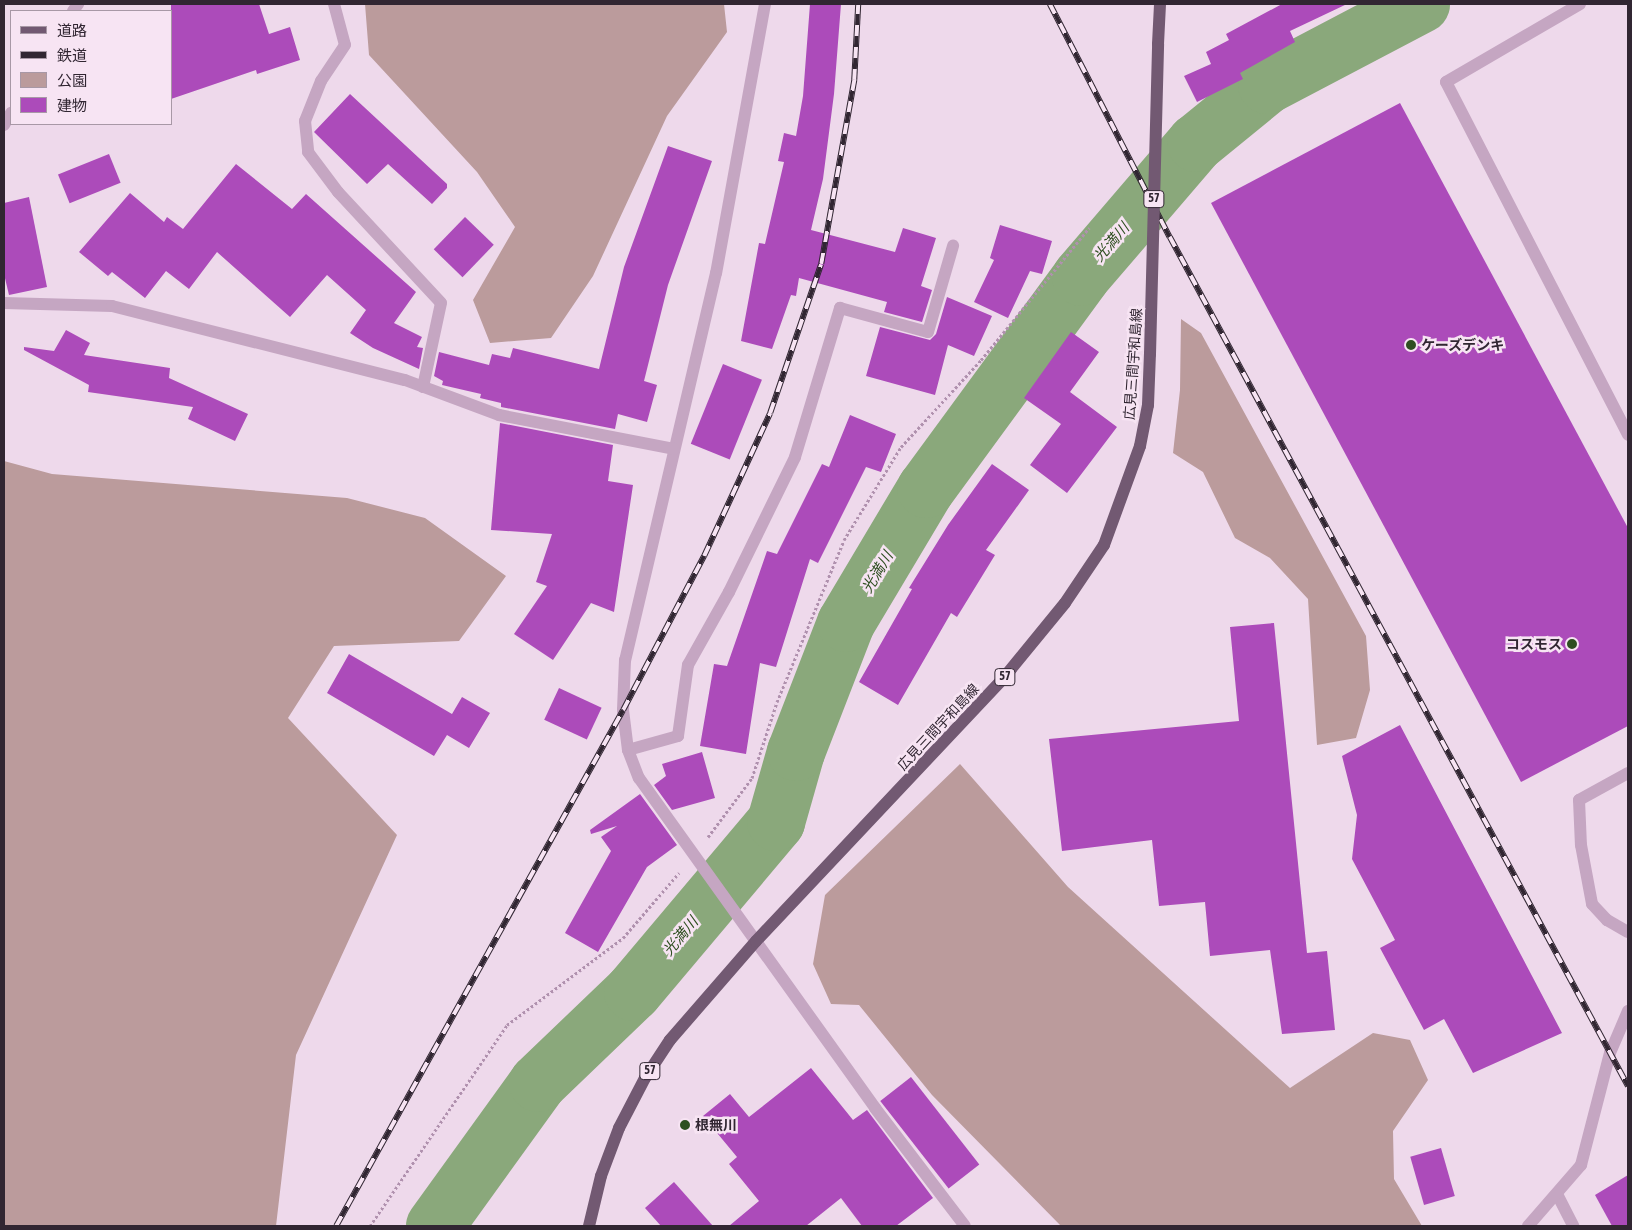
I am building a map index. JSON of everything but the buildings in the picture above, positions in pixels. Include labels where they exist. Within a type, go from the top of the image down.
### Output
[{"type":"main road","name":"広見三間宇和島線","points":[[590,1226],[601,1176],[619,1128],[645,1078],[670,1040],[756,941],[1002,680],[1066,603],[1104,545],[1140,446],[1148,405],[1160,4]]},
{"type":"street","points":[[334,4],[345,45],[321,81],[305,121],[308,152],[338,192],[441,302],[423,387]]},
{"type":"street","points":[[765,4],[731,203],[625,660],[623,710],[628,750],[638,778],[965,1226]]},
{"type":"street","points":[[1580,4],[1446,82],[1628,435]]},
{"type":"street","points":[[628,750],[678,736],[688,665],[729,592],[795,457],[840,308],[928,332],[953,246]]},
{"type":"street","points":[[4,303],[112,306],[423,387],[499,415],[674,449]]},
{"type":"street","points":[[1628,773],[1578,800],[1581,845],[1592,904],[1607,920],[1628,932]]},
{"type":"street","points":[[1528,1226],[1580,1165],[1610,1053],[1628,1011]]},
{"type":"street","points":[[1557,1194],[1573,1226]]},
{"type":"path","points":[[370,1226],[507,1025],[623,938],[695,855],[752,778],[777,702],[844,540],[901,448],[981,360],[1089,228]]},
{"type":"green space","points":[[365,4],[724,4],[727,32],[667,116],[593,276],[551,338],[490,343],[473,300],[515,227],[477,172],[369,55]]},
{"type":"green space","points":[[1181,319],[1201,333],[1366,636],[1370,690],[1356,738],[1317,745],[1308,599],[1270,558],[1235,538],[1203,472],[1173,453],[1180,390]]},
{"type":"green space","points":[[4,461],[52,474],[347,498],[425,518],[506,576],[459,641],[334,646],[288,718],[397,835],[296,1055],[276,1226],[4,1226]]},
{"type":"green space","points":[[960,764],[1068,887],[1290,1088],[1373,1033],[1410,1040],[1428,1080],[1393,1131],[1394,1179],[1422,1226],[1061,1226],[932,1095],[859,1005],[831,1004],[813,964],[825,895]]},
{"type":"waterway","name":"光満川","points":[[435,1226],[538,1083],[633,992],[776,822],[796,752],[846,623],[926,489],[1081,277],[1196,143],[1267,85],[1421,4]]},
{"type":"railway","points":[[336,1226],[623,710],[704,556],[770,413],[821,264],[854,80],[858,4]]},
{"type":"railway","points":[[1050,4],[1170,237],[1628,1086]]},
{"type":"place","name":"ケーズデンキ","points":[[1411,345]]},
{"type":"place","name":"コスモス","points":[[1572,644]]},
{"type":"place","name":"根無川","points":[[685,1125]]}]
